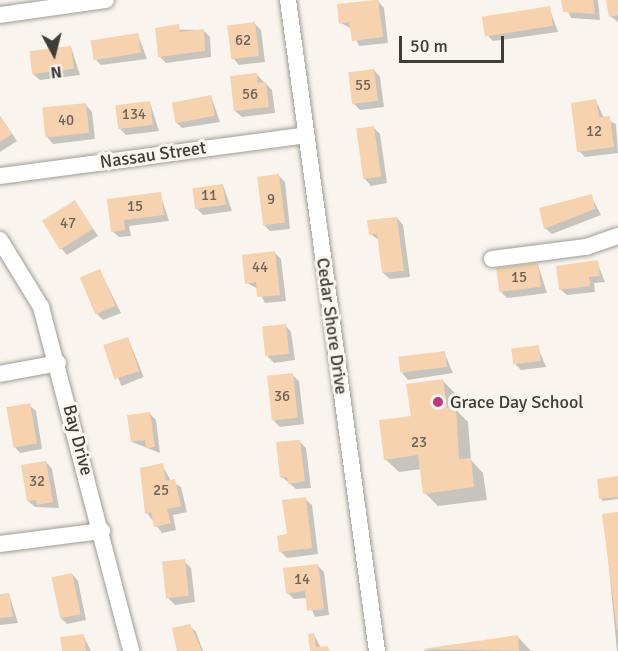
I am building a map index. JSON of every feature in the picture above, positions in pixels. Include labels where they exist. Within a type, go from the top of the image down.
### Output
[{"type":"street","points":[[0,15],[32,5],[106,0]]},
{"type":"street","name":"Cedar Shore Drive","points":[[288,0],[377,651]]},
{"type":"street","name":"Nassau Street","points":[[0,176],[306,135]]},
{"type":"street","points":[[492,259],[586,247],[618,236]]},
{"type":"street","name":"Bay Drive","points":[[0,240],[41,307],[102,531],[131,651]]},
{"type":"street","points":[[0,374],[57,363]]},
{"type":"street","points":[[0,544],[102,531]]},
{"type":"building","points":[[378,0],[383,37],[352,41],[349,22],[339,24],[337,4]]},
{"type":"building","points":[[561,0],[593,0],[595,14],[563,12]]},
{"type":"building","points":[[606,0],[618,0],[618,15],[609,17]]},
{"type":"building","points":[[550,6],[553,26],[485,37],[482,17]]},
{"type":"building","points":[[255,22],[259,56],[231,59],[227,25]]},
{"type":"building","points":[[179,24],[180,32],[204,29],[205,51],[158,57],[155,28]]},
{"type":"building","points":[[138,33],[141,53],[94,60],[91,41]]},
{"type":"building","points":[[71,46],[74,69],[32,74],[29,51]]},
{"type":"building","points":[[374,69],[378,101],[352,104],[348,72]]},
{"type":"building","points":[[257,73],[258,83],[266,82],[269,107],[234,111],[230,76]]},
{"type":"building","points":[[211,95],[215,116],[176,123],[172,103]]},
{"type":"building","points":[[596,99],[599,117],[610,116],[614,147],[577,152],[571,103]]},
{"type":"building","points":[[150,101],[153,125],[118,129],[115,105]]},
{"type":"building","points":[[86,103],[89,133],[45,137],[42,108]]},
{"type":"building","points":[[0,117],[12,134],[0,142]]},
{"type":"building","points":[[374,126],[381,177],[363,179],[356,129]]},
{"type":"building","points":[[279,174],[285,223],[263,225],[257,177]]},
{"type":"building","points":[[223,184],[226,205],[195,209],[192,188]]},
{"type":"building","points":[[161,192],[164,215],[124,220],[125,230],[111,232],[107,199]]},
{"type":"building","points":[[592,194],[595,209],[544,229],[539,208]]},
{"type":"building","points":[[75,200],[93,229],[60,250],[42,221]]},
{"type":"building","points":[[397,217],[404,271],[382,273],[377,234],[369,235],[367,220]]},
{"type":"building","points":[[275,251],[280,295],[257,297],[256,282],[245,284],[242,255]]},
{"type":"building","points":[[598,260],[600,276],[589,277],[590,286],[559,290],[556,266]]},
{"type":"building","points":[[538,263],[541,287],[499,292],[496,268]]},
{"type":"building","points":[[100,269],[116,306],[95,314],[80,278]]},
{"type":"building","points":[[286,324],[289,354],[265,356],[262,327]]},
{"type":"building","points":[[128,337],[139,371],[114,379],[103,345]]},
{"type":"building","points":[[539,345],[541,361],[513,364],[511,348]]},
{"type":"building","points":[[445,351],[447,367],[400,373],[398,357]]},
{"type":"building","points":[[293,373],[298,418],[272,420],[267,376]]},
{"type":"building","points":[[443,379],[447,408],[456,407],[459,459],[471,458],[474,487],[423,494],[418,455],[384,460],[379,420],[411,416],[406,384]]},
{"type":"building","points":[[30,403],[37,443],[13,448],[6,407]]},
{"type":"building","points":[[150,412],[155,447],[146,448],[145,440],[131,442],[127,415]]},
{"type":"building","points":[[300,440],[305,481],[288,484],[287,477],[280,478],[276,442]]},
{"type":"building","points":[[46,461],[53,502],[37,505],[36,500],[27,501],[21,465]]},
{"type":"building","points":[[163,463],[166,481],[175,479],[181,506],[167,509],[171,523],[154,527],[151,512],[145,514],[140,468]]},
{"type":"building","points":[[618,476],[618,497],[599,499],[597,479]]},
{"type":"building","points":[[306,497],[312,548],[279,552],[277,536],[287,534],[282,500]]},
{"type":"building","points":[[618,512],[618,630],[617,630],[602,514]]},
{"type":"building","points":[[185,559],[189,596],[166,598],[162,561]]},
{"type":"building","points":[[318,564],[324,609],[307,611],[305,591],[286,594],[283,568]]},
{"type":"building","points":[[72,573],[81,614],[60,618],[51,577]]},
{"type":"building","points":[[9,593],[13,617],[0,618],[0,594]]},
{"type":"building","points":[[190,624],[202,651],[177,651],[172,628]]},
{"type":"building","points":[[314,633],[316,647],[328,646],[329,651],[310,651],[308,634]]},
{"type":"building","points":[[84,634],[86,651],[62,651],[60,637]]},
{"type":"building","points":[[518,635],[519,651],[422,649]]},
{"type":"place","name":"Grace Day School","points":[[438,402]]}]
